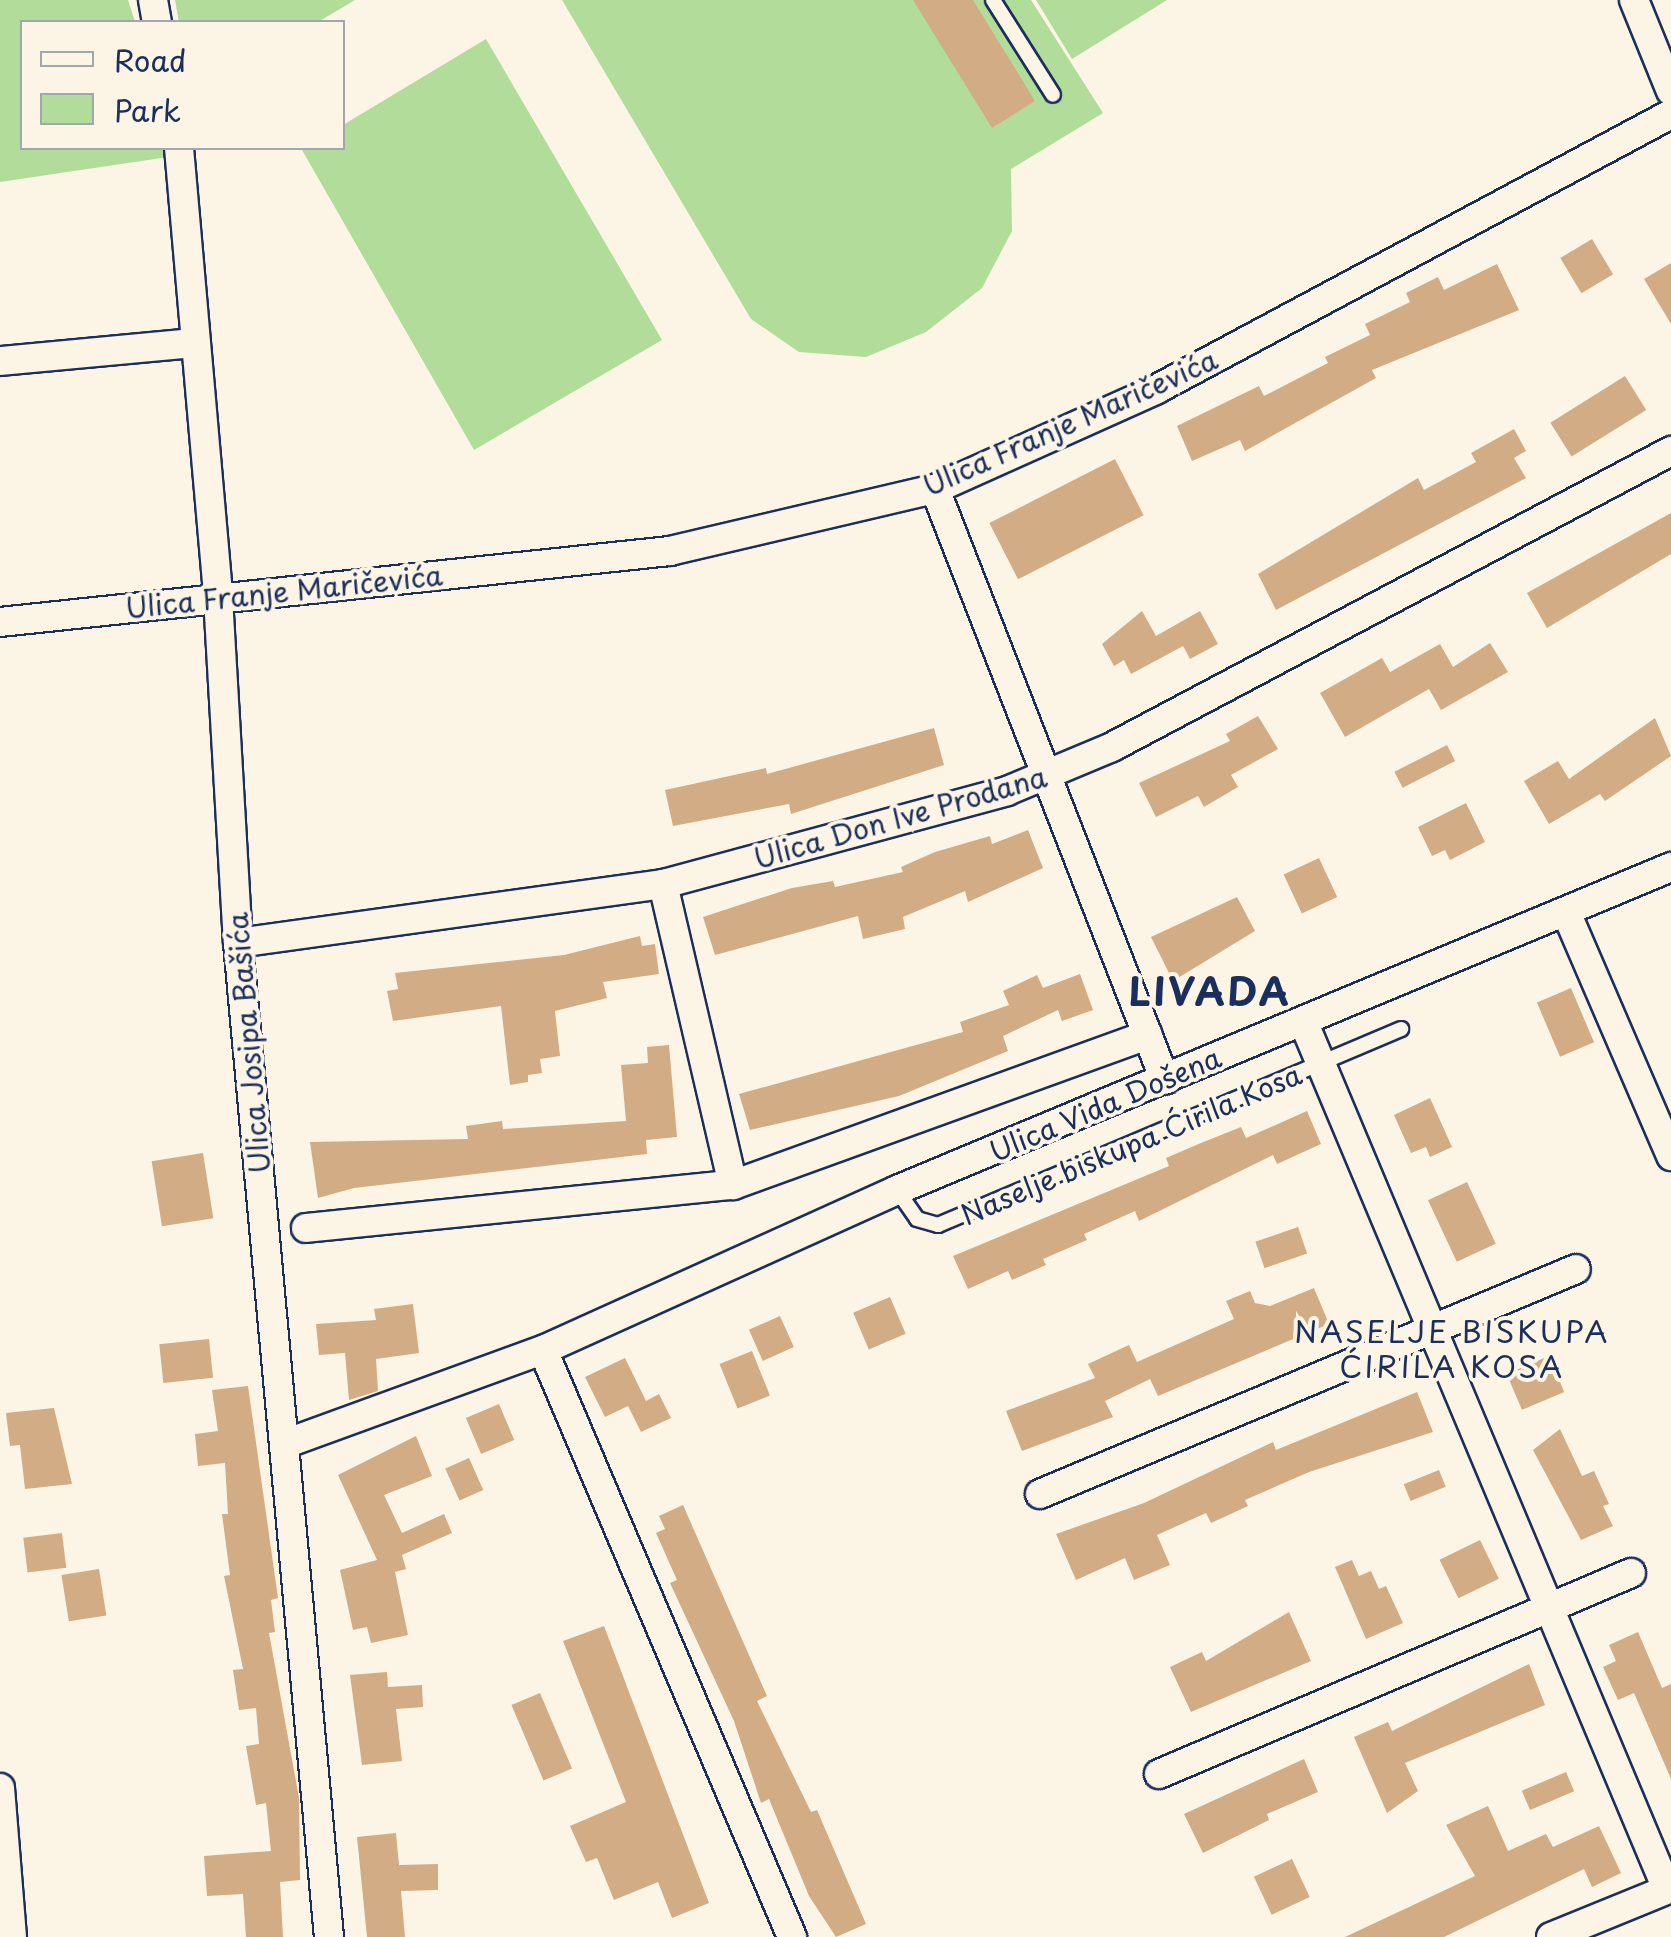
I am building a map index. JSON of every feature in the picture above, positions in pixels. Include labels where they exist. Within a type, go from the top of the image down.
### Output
[{"type":"street","points":[[1634,0],[1671,92]]},
{"type":"street","name":"Ulica Franje Maričevića","points":[[0,622],[670,550],[935,488],[1157,389],[1671,114]]},
{"type":"street","name":"Ulica Josipa Bašića","points":[[179,150],[218,597],[238,943],[287,1443],[329,1937]]},
{"type":"street","points":[[0,362],[193,343]]},
{"type":"street","name":"Ulica Don Ive Prodana","points":[[238,943],[662,884],[1045,778],[1671,450]]},
{"type":"street","points":[[935,488],[1166,1080]]},
{"type":"street","name":"Ulica Vida Došena","points":[[287,1443],[543,1350],[897,1190],[1671,867]]},
{"type":"street","points":[[662,884],[733,1185]]},
{"type":"street","points":[[1566,912],[1671,1156]]},
{"type":"street","name":"Naselje biskupa Ćirila Kosa","points":[[1303,1020],[1669,1888]]},
{"type":"street","name":"Ulica Vida Došena","points":[[306,1228],[733,1185],[1148,1035]]},
{"type":"street","points":[[1040,1494],[1576,1269]]},
{"type":"street","points":[[543,1350],[792,1937]]},
{"type":"street","points":[[1159,1774],[1632,1573]]},
{"type":"street","points":[[0,1788],[12,1937]]},
{"type":"street","points":[[1550,1937],[1669,1888]]},
{"type":"lane","points":[[994,0],[1053,95]]},
{"type":"lane","name":"Naselje biskupa Ćirila Kosa","points":[[897,1190],[918,1219],[938,1225],[1401,1029]]},
{"type":"green space","points":[[0,0],[128,0],[134,20],[20,20],[20,150],[174,150],[175,156],[0,182]]},
{"type":"green space","points":[[175,0],[355,0],[321,20],[179,20]]},
{"type":"green space","points":[[562,0],[1031,0],[1103,113],[1011,169],[1012,231],[982,288],[926,332],[866,357],[799,352],[751,319]]},
{"type":"green space","points":[[1036,0],[1167,0],[1072,59]]},
{"type":"green space","points":[[486,39],[662,340],[474,450],[302,150],[345,150],[345,124]]},
{"type":"building","points":[[913,0],[973,0],[1035,101],[992,128]]},
{"type":"building","points":[[1592,239],[1613,274],[1581,293],[1560,258]]},
{"type":"building","points":[[1671,263],[1671,324],[1644,279]]},
{"type":"building","points":[[1497,264],[1519,310],[1372,370],[1376,378],[1245,451],[1240,440],[1192,461],[1177,426],[1259,386],[1264,396],[1328,363],[1325,357],[1370,335],[1365,324],[1410,302],[1406,293],[1438,277],[1444,290]]},
{"type":"building","points":[[1625,376],[1646,410],[1572,457],[1550,423]]},
{"type":"building","points":[[1514,429],[1526,451],[1514,458],[1526,478],[1276,610],[1258,574],[1418,478],[1424,490],[1476,462],[1471,453]]},
{"type":"building","points":[[1115,459],[1144,515],[1018,579],[989,523]]},
{"type":"building","points":[[1671,513],[1671,554],[1547,628],[1527,593]]},
{"type":"building","points":[[1142,611],[1156,636],[1200,611],[1218,644],[1190,659],[1183,646],[1131,674],[1124,660],[1114,666],[1102,644]]},
{"type":"building","points":[[1490,643],[1508,672],[1441,710],[1429,689],[1345,737],[1320,693],[1382,658],[1390,672],[1440,644],[1453,667]]},
{"type":"building","points":[[1258,716],[1278,749],[1231,775],[1238,787],[1204,807],[1198,796],[1156,817],[1139,783],[1230,741],[1226,734]]},
{"type":"building","points":[[1655,718],[1671,756],[1605,801],[1600,794],[1549,824],[1524,781],[1558,761],[1569,779]]},
{"type":"building","points":[[934,728],[944,765],[791,814],[789,804],[673,826],[665,790],[766,768],[767,774]]},
{"type":"building","points":[[1447,745],[1455,761],[1403,788],[1394,772]]},
{"type":"building","points":[[1466,803],[1485,842],[1450,860],[1445,850],[1432,856],[1418,827]]},
{"type":"building","points":[[1028,830],[1043,868],[968,902],[965,891],[903,917],[905,929],[863,939],[858,916],[715,955],[703,917],[792,888],[833,881],[835,887],[903,872],[901,867],[935,852],[990,836],[992,844]]},
{"type":"building","points":[[1319,858],[1337,897],[1302,913],[1284,874]]},
{"type":"building","points":[[1237,897],[1255,931],[1173,981],[1151,937]]},
{"type":"building","points":[[640,936],[642,946],[655,944],[659,974],[603,982],[607,998],[555,1011],[560,1056],[540,1059],[542,1073],[528,1075],[528,1082],[510,1085],[501,1006],[393,1021],[387,991],[398,989],[395,973],[564,955]]},
{"type":"building","points":[[1080,974],[1093,1010],[1062,1021],[1058,1010],[1003,1036],[1008,1051],[899,1096],[750,1130],[739,1094],[963,1032],[960,1022],[1009,1005],[1003,991],[1037,975],[1043,988]]},
{"type":"building","points":[[1571,988],[1594,1042],[1560,1057],[1537,1002]]},
{"type":"building","points":[[669,1045],[677,1137],[646,1140],[647,1154],[354,1188],[318,1198],[310,1142],[468,1139],[466,1126],[502,1121],[503,1129],[626,1121],[621,1065],[648,1063],[647,1047]]},
{"type":"building","points":[[1430,1098],[1452,1147],[1430,1157],[1426,1147],[1411,1153],[1394,1115]]},
{"type":"building","points":[[1307,1111],[1321,1144],[1277,1164],[1273,1155],[1139,1221],[1135,1211],[1084,1234],[1087,1240],[1043,1259],[1046,1265],[1012,1280],[1008,1271],[968,1289],[953,1256],[1169,1166],[1166,1158],[1201,1143],[1241,1127],[1246,1138]]},
{"type":"building","points":[[203,1153],[213,1218],[162,1226],[152,1161]]},
{"type":"building","points":[[1467,1182],[1496,1244],[1457,1262],[1428,1200]]},
{"type":"building","points":[[1298,1227],[1307,1253],[1265,1268],[1255,1242]]},
{"type":"building","points":[[1314,1288],[1329,1324],[1158,1396],[1150,1379],[1105,1401],[1113,1417],[1022,1451],[1006,1411],[1095,1378],[1088,1364],[1129,1345],[1137,1362],[1234,1319],[1226,1301],[1250,1291],[1255,1303],[1270,1306]]},
{"type":"building","points":[[890,1297],[906,1334],[869,1349],[853,1313]]},
{"type":"building","points":[[413,1304],[419,1353],[376,1359],[378,1391],[349,1400],[345,1353],[319,1355],[316,1324],[376,1320],[374,1309]]},
{"type":"building","points":[[780,1316],[794,1347],[763,1361],[749,1330]]},
{"type":"building","points":[[209,1339],[213,1378],[163,1383],[159,1344]]},
{"type":"building","points":[[752,1351],[770,1396],[738,1409],[720,1364]]},
{"type":"building","points":[[1549,1356],[1564,1392],[1522,1410],[1507,1374]]},
{"type":"building","points":[[625,1358],[646,1401],[659,1394],[671,1418],[641,1432],[628,1406],[605,1417],[585,1377]]},
{"type":"building","points":[[248,1386],[278,1598],[271,1600],[275,1632],[269,1633],[299,1798],[300,1880],[280,1882],[283,1937],[246,1937],[243,1894],[207,1896],[204,1856],[271,1851],[266,1803],[256,1805],[246,1746],[259,1744],[256,1708],[239,1710],[233,1670],[243,1669],[224,1576],[230,1575],[222,1514],[228,1514],[225,1463],[198,1466],[195,1434],[218,1431],[212,1390]]},
{"type":"building","points":[[1417,1392],[1433,1432],[1309,1472],[1245,1500],[1248,1506],[1211,1523],[1206,1513],[1157,1535],[1170,1565],[1134,1580],[1125,1558],[1076,1580],[1056,1534],[1144,1503],[1273,1442],[1276,1450]]},
{"type":"building","points":[[499,1404],[514,1440],[481,1454],[466,1418]]},
{"type":"building","points":[[54,1408],[72,1484],[25,1489],[20,1445],[10,1446],[6,1413]]},
{"type":"building","points":[[1560,1429],[1582,1476],[1594,1471],[1609,1504],[1603,1506],[1613,1526],[1581,1540],[1533,1450]]},
{"type":"building","points":[[416,1436],[432,1476],[384,1495],[402,1533],[444,1514],[452,1533],[402,1555],[406,1569],[395,1572],[408,1635],[371,1643],[367,1627],[353,1630],[340,1570],[377,1560],[338,1475]]},
{"type":"building","points":[[469,1458],[483,1490],[459,1501],[445,1469]]},
{"type":"building","points":[[1439,1470],[1446,1487],[1411,1501],[1404,1484]]},
{"type":"building","points":[[683,1505],[767,1696],[757,1701],[811,1812],[817,1810],[866,1924],[836,1937],[809,1896],[769,1799],[761,1803],[734,1721],[670,1583],[677,1580],[656,1533],[665,1529],[659,1516]]},
{"type":"building","points":[[62,1533],[66,1568],[28,1572],[23,1538]]},
{"type":"building","points":[[1480,1540],[1499,1579],[1458,1598],[1440,1560]]},
{"type":"building","points":[[1352,1560],[1359,1576],[1371,1571],[1379,1589],[1386,1586],[1403,1623],[1366,1639],[1335,1567]]},
{"type":"building","points":[[99,1569],[106,1615],[69,1621],[61,1575]]},
{"type":"building","points":[[1289,1612],[1311,1661],[1191,1712],[1170,1667],[1202,1652],[1206,1661]]},
{"type":"building","points":[[604,1626],[709,1903],[672,1918],[658,1882],[614,1900],[597,1858],[586,1862],[570,1826],[626,1802],[563,1641]]},
{"type":"building","points":[[1638,1632],[1662,1688],[1671,1684],[1671,1779],[1634,1693],[1618,1700],[1603,1667],[1616,1661],[1609,1645]]},
{"type":"building","points":[[1529,1664],[1545,1705],[1405,1763],[1418,1791],[1387,1813],[1354,1737],[1388,1722],[1392,1731]]},
{"type":"building","points":[[387,1672],[388,1687],[422,1685],[423,1707],[396,1709],[402,1761],[362,1765],[350,1675]]},
{"type":"building","points":[[540,1693],[572,1768],[544,1781],[511,1705]]},
{"type":"building","points":[[1304,1759],[1318,1792],[1267,1814],[1269,1820],[1203,1853],[1184,1814]]},
{"type":"building","points":[[1566,1772],[1574,1791],[1530,1810],[1522,1791]]},
{"type":"building","points":[[1488,1806],[1508,1851],[1546,1834],[1553,1847],[1599,1826],[1621,1873],[1592,1887],[1584,1869],[1444,1937],[1345,1937],[1475,1876],[1446,1825]]},
{"type":"building","points":[[396,1833],[399,1865],[438,1864],[438,1890],[401,1891],[405,1937],[367,1937],[357,1837]]},
{"type":"building","points":[[1292,1859],[1310,1897],[1272,1915],[1254,1877]]},
{"type":"district","name":"LIVADA","points":[[1210,991]]},
{"type":"district","name":"NASELJE BISKUPA ĆIRILA KOSA","points":[[1452,1348]]}]
